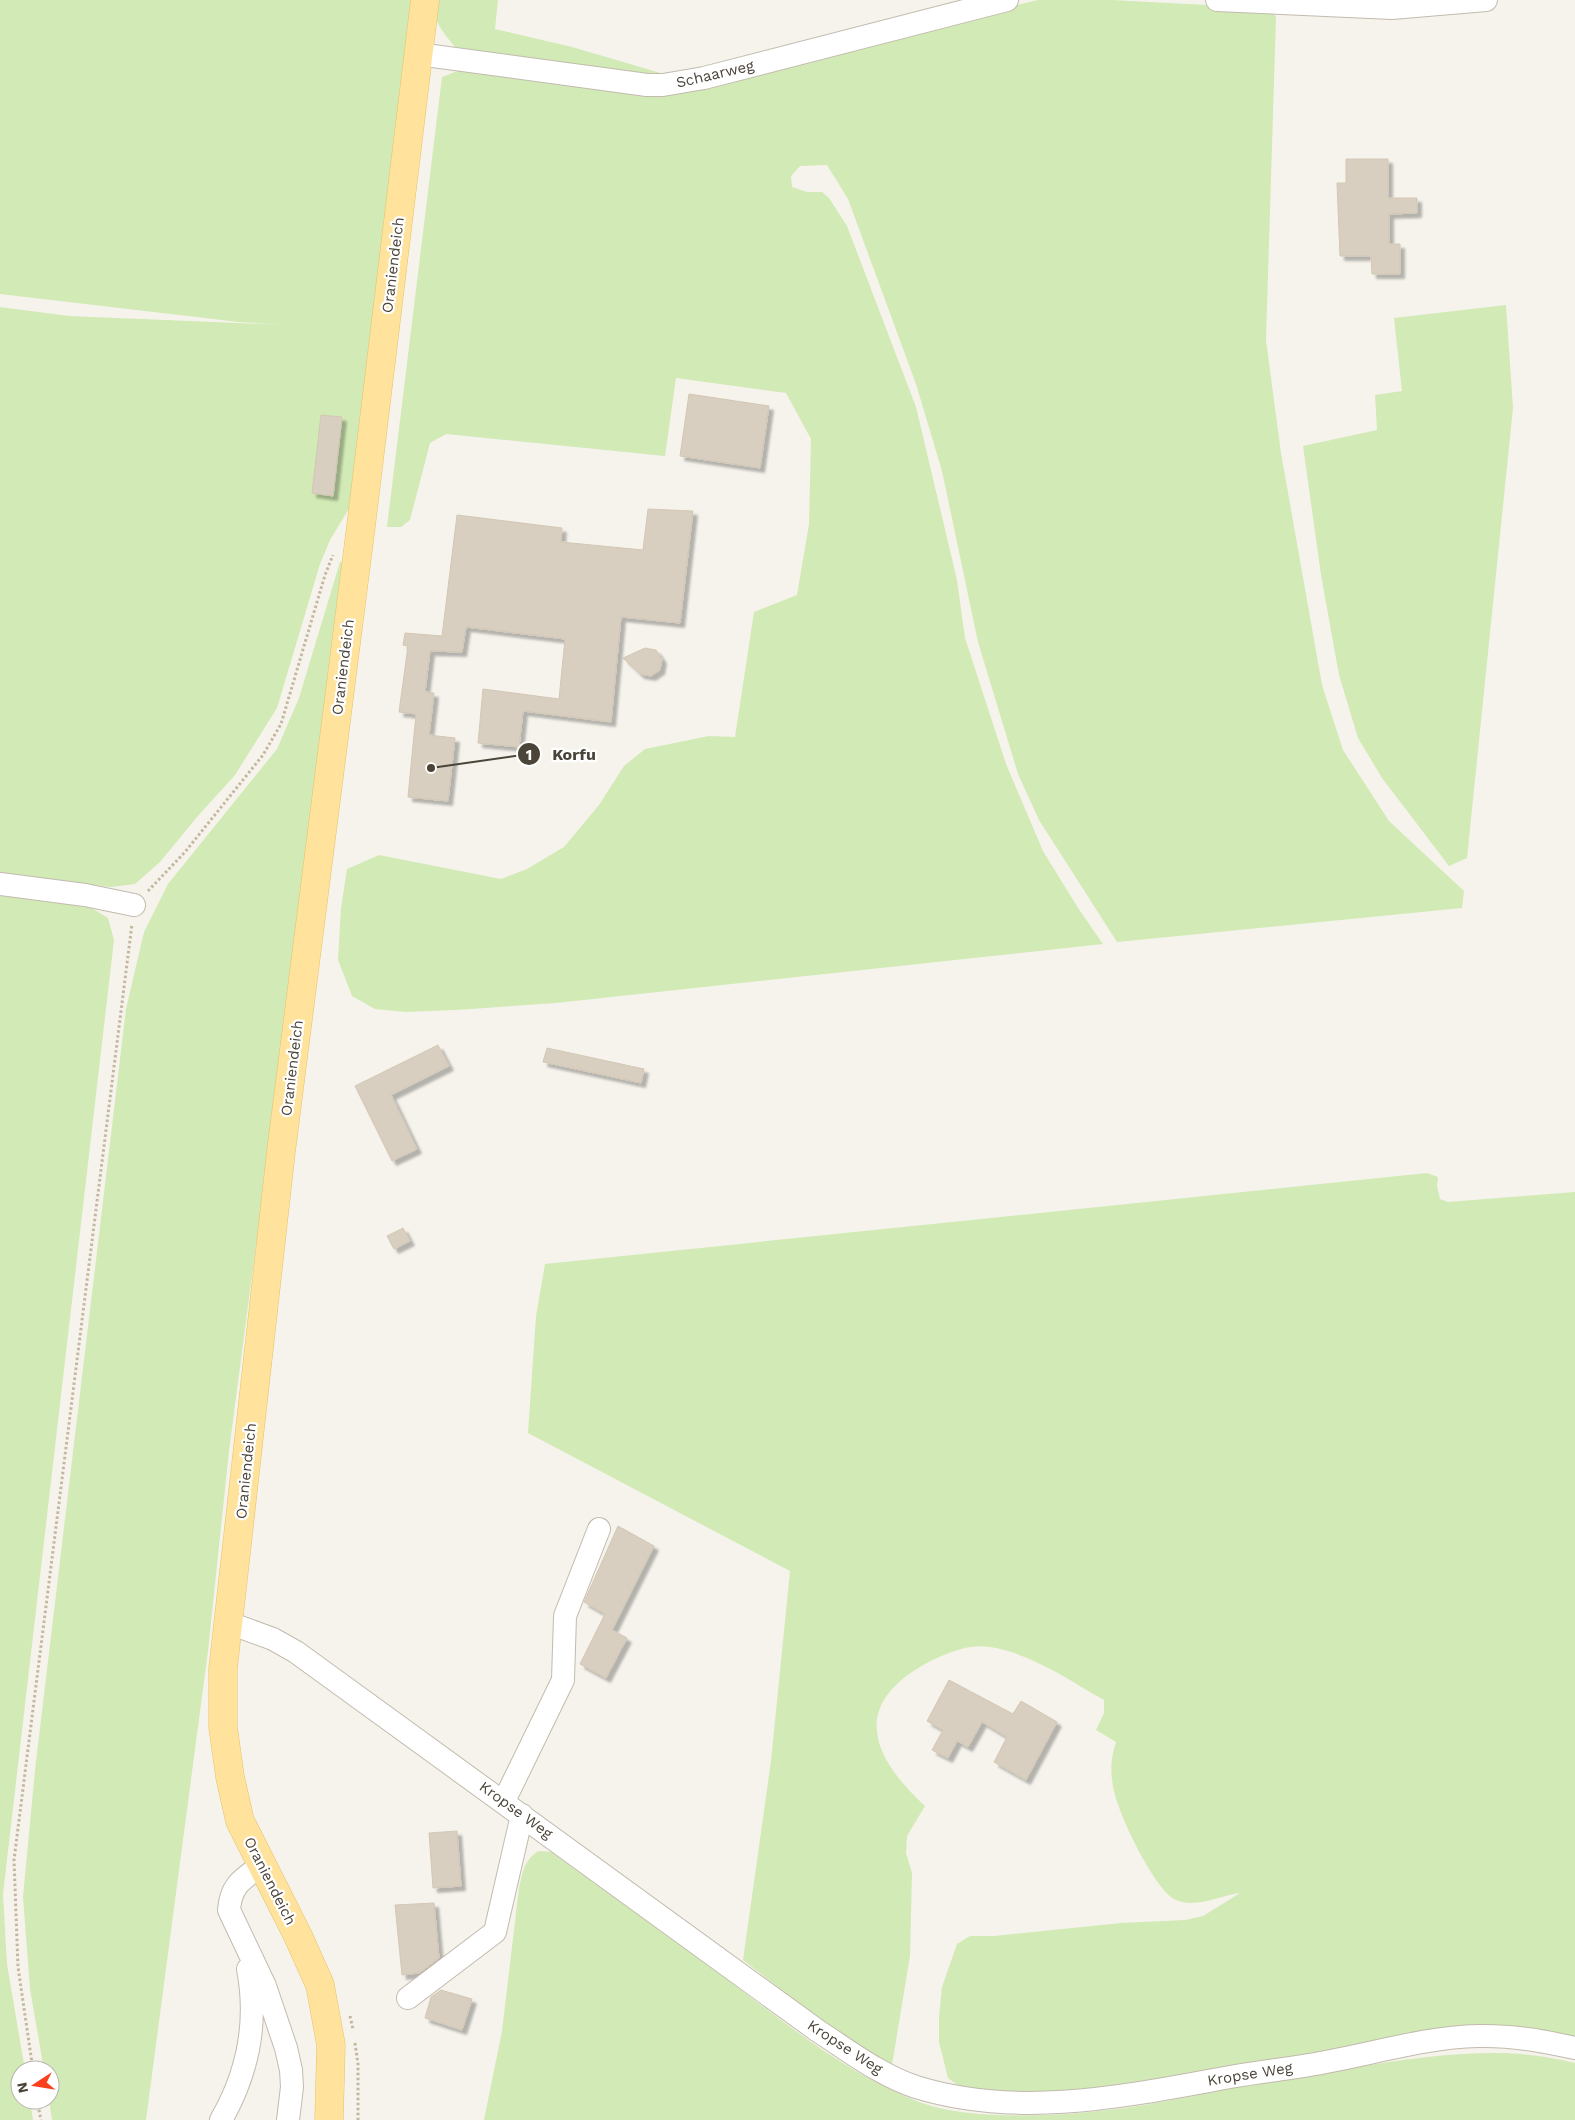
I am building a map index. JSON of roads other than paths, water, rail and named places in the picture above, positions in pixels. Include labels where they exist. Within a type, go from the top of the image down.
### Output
[{"type":"main road","name":"Oraniendeich","points":[[329,2120],[331,2045],[320,1986],[298,1936],[240,1821],[230,1777],[223,1727],[224,1668],[281,1152],[425,0]]},
{"type":"street","name":"Schaarweg","points":[[418,54],[646,85],[662,85],[704,78],[1006,0]]},
{"type":"street","points":[[1217,0],[1392,8],[1486,0]]},
{"type":"street","points":[[0,884],[85,895],[134,905]]},
{"type":"street","points":[[408,1998],[495,1932],[513,1808],[562,1680],[565,1616],[599,1529]]},
{"type":"street","name":"Kropse Weg","points":[[229,1623],[273,1639],[296,1652],[818,2031],[882,2072],[914,2086],[949,2096],[1003,2103],[1064,2104],[1114,2098],[1320,2063],[1418,2044],[1477,2036],[1536,2039],[1575,2048]]},
{"type":"street","points":[[262,1865],[234,1888],[230,1897],[229,1910],[265,1986],[286,2048],[291,2070],[292,2087],[288,2120]]},
{"type":"street","points":[[221,2120],[240,2082],[249,2049],[252,2020],[252,1991],[240,1936]]},
{"type":"place","name":"Korfu","points":[[431,768]]}]
